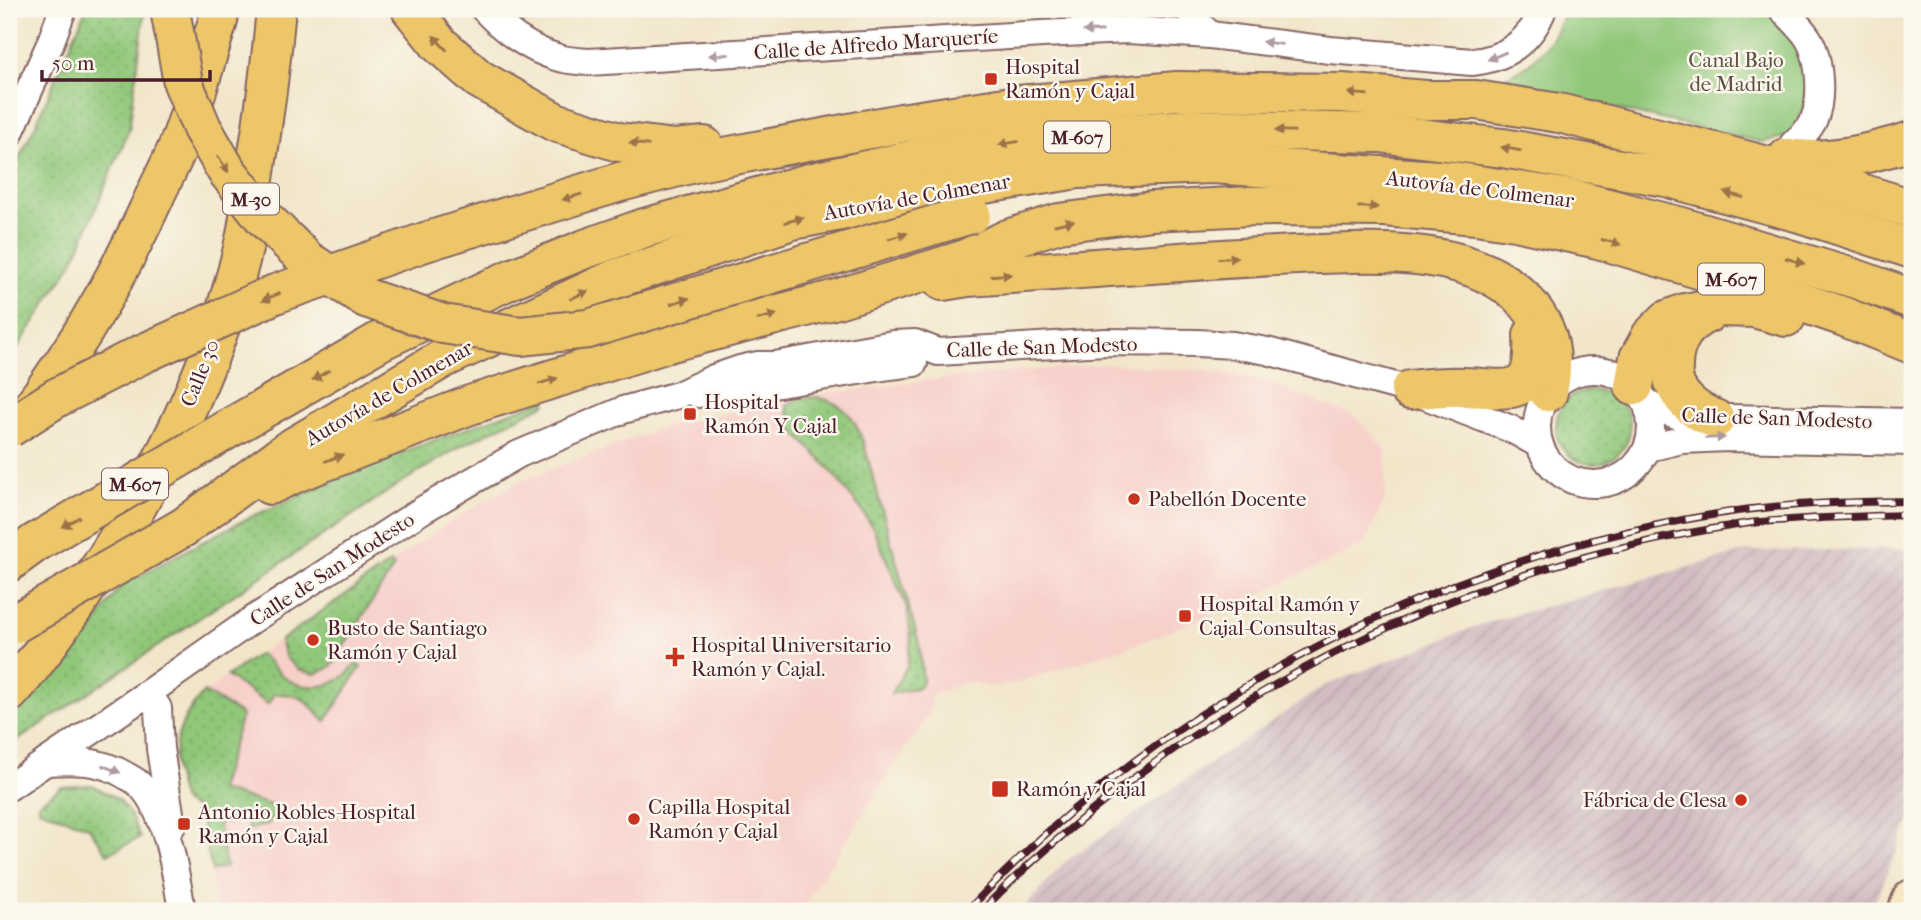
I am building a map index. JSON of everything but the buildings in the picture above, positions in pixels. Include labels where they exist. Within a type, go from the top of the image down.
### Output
[{"type":"highway","points":[[170,9],[183,83],[202,128],[226,170],[264,218],[308,261],[366,298],[443,324],[520,336],[588,329],[971,214],[1078,195],[1313,170]]},
{"type":"highway","points":[[9,400],[50,347],[108,248],[159,130],[194,9]]},
{"type":"highway","points":[[9,437],[44,393],[127,257],[179,143],[220,9]]},
{"type":"highway","name":"Calle 30","points":[[9,693],[61,625],[132,518],[197,383],[225,310],[246,235],[276,9]]},
{"type":"highway","points":[[411,9],[439,44],[479,79],[555,122],[619,142],[675,149],[901,123]]},
{"type":"highway","points":[[9,428],[56,398],[140,355],[275,294],[428,241],[698,162],[901,123],[1018,105],[1177,91],[1342,93],[1426,100],[1476,100],[1559,113],[1616,117],[1798,159],[1829,160],[1874,152],[1912,141]]},
{"type":"highway","points":[[1426,100],[1568,125],[1811,190],[1912,226]]},
{"type":"highway","points":[[1559,113],[1813,177],[1912,209]]},
{"type":"highway","points":[[380,341],[484,276],[560,237],[634,204],[716,175],[901,123]]},
{"type":"highway","name":"Autovía de Colmenar","points":[[22,553],[380,341],[513,278],[644,228],[809,183],[915,159],[1030,140],[1190,129],[1379,133],[1503,148],[1665,177],[1800,213],[1912,249]]},
{"type":"highway","name":"Autovía de Colmenar","points":[[12,625],[184,527],[290,449],[444,358],[615,279],[792,220],[978,185],[1078,169],[1213,164],[1452,181],[1572,199],[1682,227],[1856,279],[1912,299]]},
{"type":"highway","name":"M-607","points":[[837,299],[963,260],[1008,239],[1070,221],[1152,211],[1227,206],[1384,207],[1476,215],[1598,239],[1745,283],[1842,316],[1912,344]]},
{"type":"highway","points":[[184,527],[298,472],[470,405],[671,342],[837,299],[968,277],[1216,259],[1373,252],[1425,256],[1467,266],[1498,279],[1527,302],[1540,318],[1548,335],[1551,377],[1547,394]]},
{"type":"highway","points":[[1410,390],[1443,387],[1499,390],[1519,386],[1529,373],[1532,361],[1533,329],[1527,302]]},
{"type":"highway","points":[[1715,419],[1699,412],[1683,398],[1673,380],[1673,354],[1682,332],[1699,317],[1719,307]]},
{"type":"highway","points":[[1639,393],[1639,358],[1651,336],[1667,320],[1685,313],[1719,307],[1754,308],[1912,351]]},
{"type":"main road","points":[[1907,911],[1912,899]]},
{"type":"street","points":[[9,135],[63,9]]},
{"type":"street","points":[[1128,30],[1147,9]]},
{"type":"street","points":[[1189,9],[1195,20],[1210,35]]},
{"type":"street","name":"Calle de Alfredo Marqueríe","points":[[488,13],[531,48],[559,58],[589,62],[1128,30],[1210,35],[1330,50],[1472,62],[1501,56],[1520,44],[1543,9]]},
{"type":"street","points":[[1782,9],[1808,38],[1815,55],[1818,74],[1815,117],[1810,127],[1793,144]]},
{"type":"street","name":"Calle de San Modesto","points":[[678,395],[740,391],[873,368],[923,353],[1105,342],[1233,345],[1267,351],[1410,390],[1511,429],[1538,444]]},
{"type":"street","name":"Calle de San Modesto","points":[[9,787],[252,620],[424,509],[519,454],[623,410],[678,395],[740,369],[893,344],[923,353]]},
{"type":"street","points":[[1590,369],[1621,376],[1639,393],[1650,416],[1651,432],[1639,463],[1626,475],[1611,483],[1594,485],[1577,483],[1552,468],[1538,444],[1536,427],[1538,411],[1547,394],[1560,381],[1574,373],[1590,369]]},
{"type":"street","name":"Calle de San Modesto","points":[[1410,390],[1492,402],[1513,402],[1547,394]]},
{"type":"street","name":"Calle de San Modesto","points":[[1639,393],[1658,409],[1682,417],[1912,422]]},
{"type":"street","name":"Calle de San Modesto","points":[[1647,448],[1682,440],[1727,438],[1912,442]]},
{"type":"street","points":[[148,693],[158,708],[160,749],[173,827],[182,911]]},
{"type":"street","points":[[45,763],[90,761],[114,769],[139,783],[155,807],[176,873]]},
{"type":"shaded area","name":"Hospital Universitario Ramón y Cajal.","points":[[1104,364],[1219,372],[1266,381],[1357,417],[1386,450],[1385,499],[1364,545],[1259,594],[1154,638],[1014,684],[988,687],[969,681],[931,695],[931,710],[922,727],[905,748],[801,911],[217,911],[199,810],[183,802],[176,747],[190,708],[227,676],[451,521],[516,483],[669,425],[812,395],[937,379]]},
{"type":"shaded area","points":[[1912,549],[1912,815],[1871,911],[1021,911],[1066,861],[1324,686],[1482,624],[1747,551]]},
{"type":"green space","points":[[86,9],[145,9],[129,130],[73,262],[9,361],[9,178]]},
{"type":"green space","name":"Canal Bajo de Madrid","points":[[1566,9],[1765,9],[1795,44],[1805,72],[1805,102],[1797,125],[1785,136],[1761,142],[1586,102],[1481,84],[1502,79],[1537,57],[1551,40]]},
{"type":"green space","points":[[1593,390],[1607,393],[1619,401],[1627,413],[1630,427],[1627,441],[1619,453],[1607,461],[1593,464],[1579,461],[1567,453],[1559,441],[1556,427],[1559,413],[1567,401],[1579,393]]},
{"type":"green space","points":[[817,397],[835,403],[847,412],[863,441],[919,643],[923,682],[919,687],[891,694],[907,666],[911,638],[907,608],[874,530],[825,464],[785,422],[790,418],[788,404],[801,398]]},
{"type":"green space","points":[[546,399],[546,404],[463,445],[399,484],[9,746],[9,710],[92,629],[121,585],[244,520],[376,462]]},
{"type":"green space","points":[[390,563],[394,567],[340,652],[341,657],[329,668],[315,674],[299,670],[286,658],[280,641]]},
{"type":"green space","points":[[259,654],[283,676],[302,685],[322,686],[332,683],[341,679],[355,664],[361,667],[325,722],[299,697],[274,694],[268,704],[227,676]]},
{"type":"green space","points":[[204,692],[242,715],[219,790],[281,808],[268,824],[248,830],[247,817],[218,823],[226,867],[212,871],[199,810],[183,802],[175,769],[175,747],[181,728]]},
{"type":"green space","points":[[92,785],[118,799],[130,814],[140,838],[107,854],[89,827],[39,809],[38,804],[61,787]]},
{"type":"railway","points":[[967,911],[1046,834],[1131,764],[1222,701],[1318,646],[1418,599],[1522,561],[1629,531],[1759,508],[1912,501]]},
{"type":"railway","points":[[982,911],[1059,838],[1179,745],[1253,698],[1329,656],[1407,619],[1488,587],[1571,561],[1656,540],[1755,522],[1912,515]]},
{"type":"place","name":"Hospital Ramón y Cajal","points":[[991,79]]},
{"type":"place","name":"Hospital Ramón Y Cajal","points":[[690,414]]},
{"type":"place","name":"Pabellón Docente","points":[[1134,499]]},
{"type":"place","name":"Hospital Ramón y Cajal-Consultas","points":[[1185,616]]},
{"type":"place","name":"Busto de Santiago Ramón y Cajal","points":[[313,640]]},
{"type":"place","name":"Hospital Universitario Ramón y Cajal.","points":[[675,657]]},
{"type":"place","name":"Ramón y Cajal","points":[[1000,789]]},
{"type":"place","name":"Fábrica de Clesa","points":[[1741,800]]},
{"type":"place","name":"Capilla Hospital Ramón y Cajal","points":[[634,819]]},
{"type":"place","name":"Antonio Robles-Hospital Ramón y Cajal","points":[[184,824]]}]
